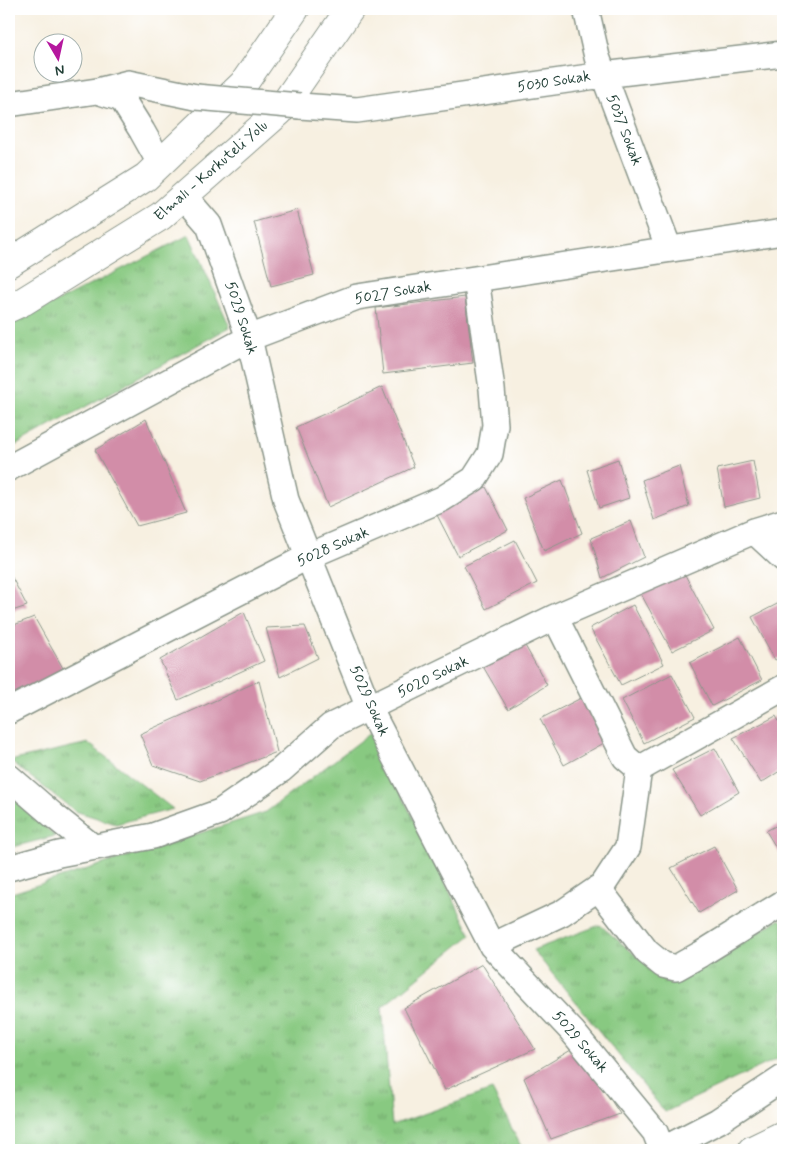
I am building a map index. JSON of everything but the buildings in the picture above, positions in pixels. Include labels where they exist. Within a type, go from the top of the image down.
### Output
[{"type":"highway","points":[[9,263],[146,177],[244,83],[295,9]]},
{"type":"highway","name":"Elmalı - Korkuteli Yolu","points":[[9,308],[161,216],[184,196],[279,112],[350,9]]},
{"type":"highway","points":[[752,1150],[783,1135]]},
{"type":"street","name":"5037 Sokak","points":[[586,9],[603,75],[669,250]]},
{"type":"street","name":"5030 Sokak","points":[[9,104],[97,91],[128,83],[187,95],[325,109],[357,110],[603,75],[783,54]]},
{"type":"street","points":[[97,91],[122,99],[160,163]]},
{"type":"street","name":"5029 Sokak","points":[[184,196],[209,225],[249,338],[286,500],[370,708],[492,946],[578,1038],[655,1132],[662,1150]]},
{"type":"street","name":"5027 Sokak","points":[[9,468],[249,338],[357,297],[783,232]]},
{"type":"street","name":"5028 Sokak","points":[[9,711],[309,556],[442,499],[474,479],[490,454],[495,425],[492,389],[476,279]]},
{"type":"street","name":"5020 Sokak","points":[[9,868],[59,854],[153,836],[220,812],[280,770],[330,726],[555,617],[754,531],[783,522]]},
{"type":"street","points":[[754,531],[783,558]]},
{"type":"street","points":[[555,617],[625,758],[639,769]]},
{"type":"street","points":[[639,769],[783,688]]},
{"type":"street","points":[[492,946],[562,913],[603,884],[628,848],[639,769]]},
{"type":"street","points":[[9,777],[93,847]]},
{"type":"street","points":[[598,888],[647,952],[663,965],[676,968],[783,903]]},
{"type":"street","points":[[662,1150],[718,1121],[783,1078]]},
{"type":"green space","points":[[189,235],[230,327],[9,449],[9,326]]},
{"type":"green space","points":[[371,733],[471,935],[382,1007],[392,1125],[492,1090],[523,1150],[9,1150],[9,894],[266,812]]},
{"type":"green space","points":[[88,743],[173,809],[116,824],[75,811],[10,761]]},
{"type":"green space","points":[[9,795],[55,836],[9,848]]},
{"type":"green space","points":[[780,919],[783,923],[783,1056],[665,1112],[533,950],[600,925],[671,985]]}]
